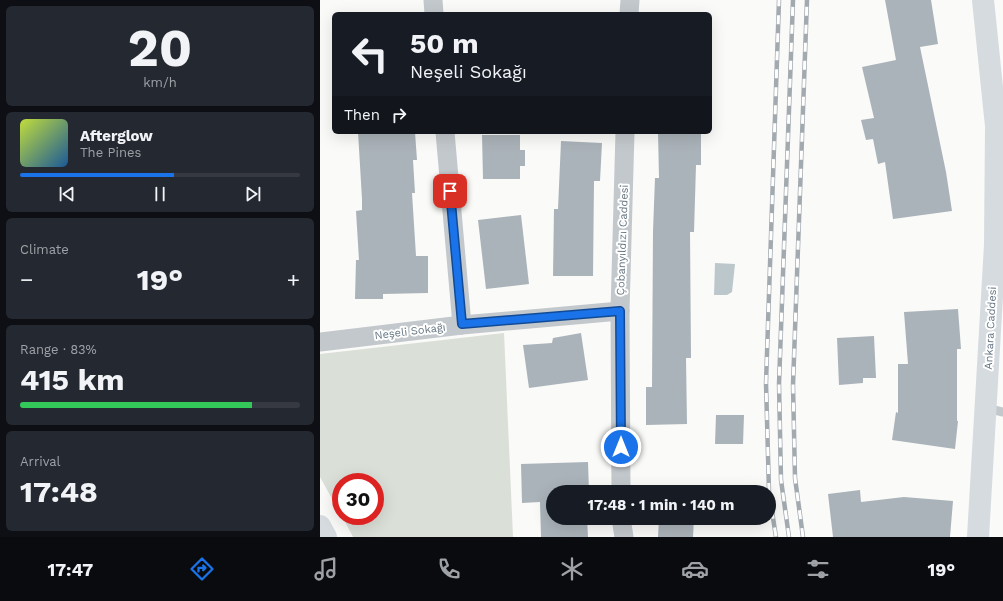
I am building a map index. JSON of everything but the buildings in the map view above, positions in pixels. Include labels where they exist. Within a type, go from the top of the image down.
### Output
[{"type":"main road","name":"Ankara Caddesi","points":[[978,537],[994,410],[996,126],[983,0]]},
{"type":"main road","points":[[320,526],[326,537]]},
{"type":"street","points":[[433,0],[434,12]]},
{"type":"street","points":[[629,12],[630,0]]},
{"type":"street","points":[[445,134],[462,324]]},
{"type":"street","name":"Çobanyıldızı Caddesi","points":[[621,485],[620,311],[625,134]]},
{"type":"street","name":"Neşeli Sokağı","points":[[320,342],[462,324],[620,311]]},
{"type":"street","points":[[623,525],[624,537]]},
{"type":"shaded area","points":[[715,263],[735,264],[732,292],[727,295],[714,295]]},
{"type":"shaded area","points":[[504,333],[513,537],[353,537],[347,525],[384,525],[384,473],[332,473],[332,499],[320,477],[320,354]]},
{"type":"railway","points":[[769,485],[766,383],[779,0]]},
{"type":"railway","points":[[789,537],[781,480],[779,384],[793,0]]},
{"type":"railway","points":[[803,537],[795,478],[793,385],[807,0]]},
{"type":"railway","points":[[774,525],[776,537]]},
{"type":"route","points":[[450,191],[462,324],[620,311],[621,447]]}]
